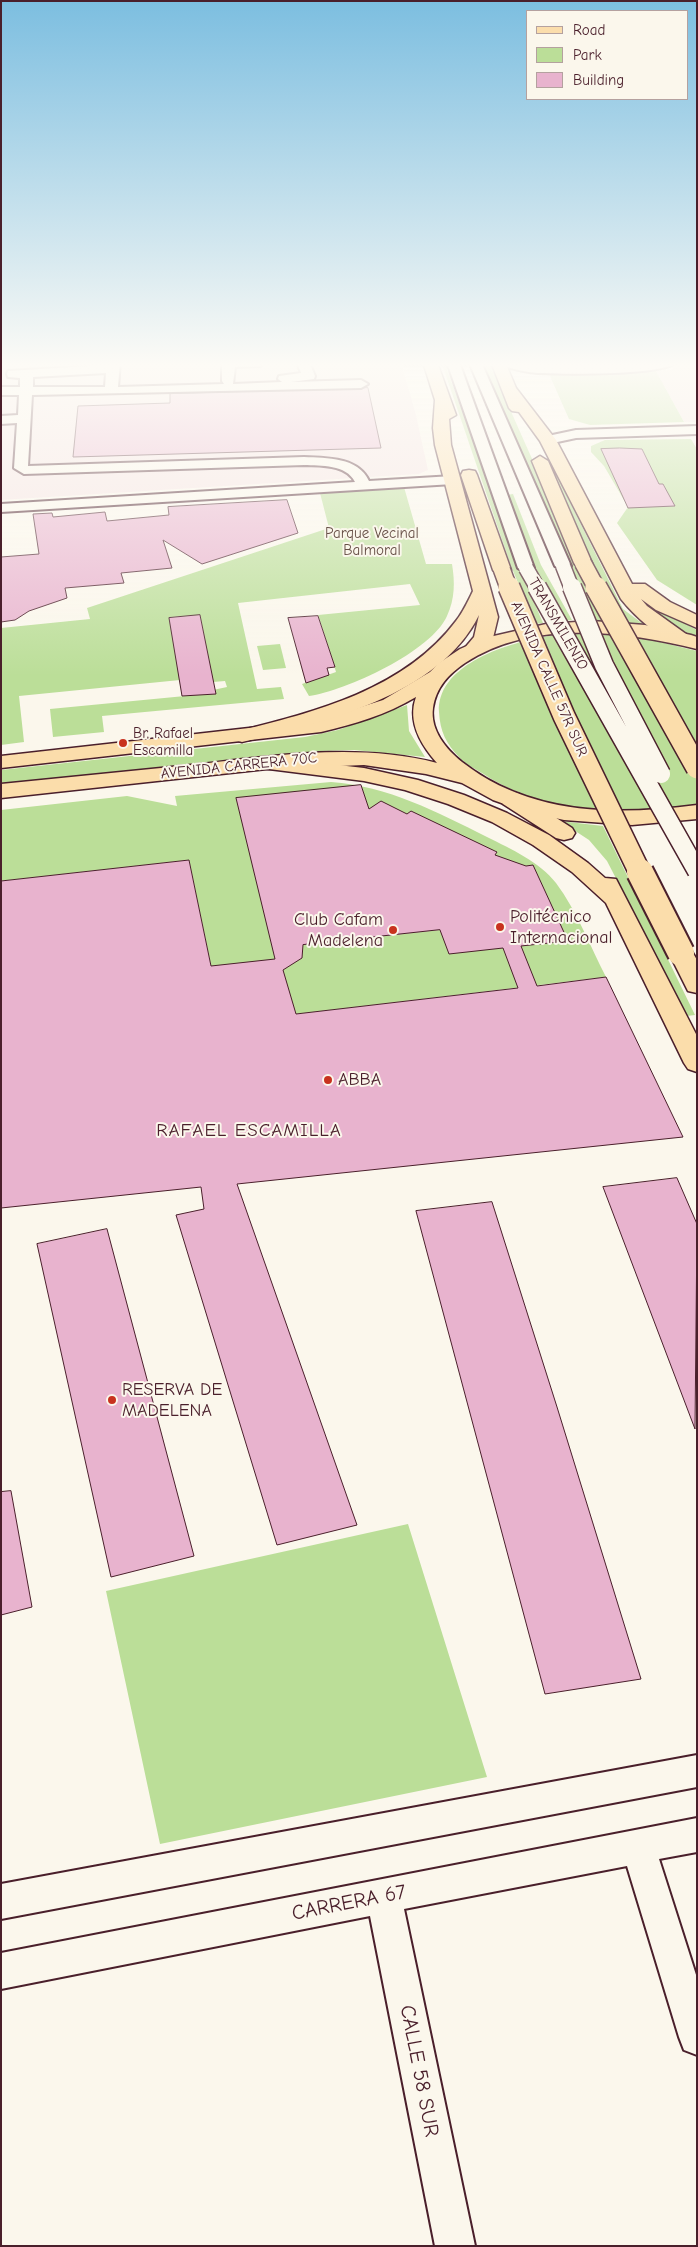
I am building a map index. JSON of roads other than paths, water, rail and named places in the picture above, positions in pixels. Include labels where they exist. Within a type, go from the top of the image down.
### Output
[{"type":"main road","points":[[449,467],[489,617],[488,626],[483,638],[473,650]]},
{"type":"main road","name":"AVENIDA CALLE 57R SUR","points":[[466,467],[531,646],[620,834],[697,985]]},
{"type":"main road","points":[[543,467],[584,563],[636,662],[697,768]]},
{"type":"main road","points":[[561,467],[628,595],[640,610],[688,641]]},
{"type":"main road","points":[[614,566],[644,593],[697,622]]},
{"type":"main road","points":[[242,736],[327,714],[396,683],[424,665],[446,647],[464,628],[476,608],[483,589]]},
{"type":"main road","points":[[473,650],[508,637],[556,629],[591,627],[636,630],[688,641]]},
{"type":"main road","name":"AVENIDA CARRERA 70C","points":[[1,762],[293,730],[348,720],[398,701],[436,677],[446,667],[473,650]]},
{"type":"main road","points":[[436,677],[428,691],[423,706],[423,722],[429,738],[439,753],[455,768],[475,782],[511,799],[548,822],[581,848],[604,876],[697,1063]]},
{"type":"main road","name":"AVENIDA CARRERA 70C","points":[[1,791],[268,763],[362,757],[424,766],[475,782]]},
{"type":"main road","points":[[268,763],[332,768],[378,776],[422,788],[479,808],[514,824],[555,848],[598,881],[616,900]]},
{"type":"main road","points":[[511,799],[546,809],[584,816],[623,819],[662,818],[697,812]]},
{"type":"street","points":[[21,467],[24,470],[122,467]]},
{"type":"street","points":[[347,467],[362,477],[364,485]]},
{"type":"street","name":"TRANSMILENIO","points":[[489,467],[526,568],[697,870]]},
{"type":"street","name":"TRANSMILENIO","points":[[520,467],[544,517],[604,665],[697,842]]},
{"type":"street","points":[[1,508],[453,480]]},
{"type":"street","points":[[1,1902],[697,1771]]},
{"type":"street","name":"CARRERA 67","points":[[1,1970],[697,1834]]},
{"type":"street","points":[[638,1847],[697,2037]]},
{"type":"street","name":"CALLE 58 SUR","points":[[384,1896],[455,2246]]},
{"type":"place","name":"Br. Rafael Escamilla","points":[[123,743]]},
{"type":"place","name":"Politécnico Internacional","points":[[500,927]]},
{"type":"place","name":"Club Cafam Madelena","points":[[393,930]]},
{"type":"place","name":"ABBA","points":[[328,1080]]},
{"type":"place","name":"RESERVA DE MADELENA","points":[[112,1400]]},
{"type":"district","name":"RAFAEL ESCAMILLA","points":[[249,1131]]},
{"type":"park label","name":"Parque Vecinal Balmoral","points":[[372,542]]}]
